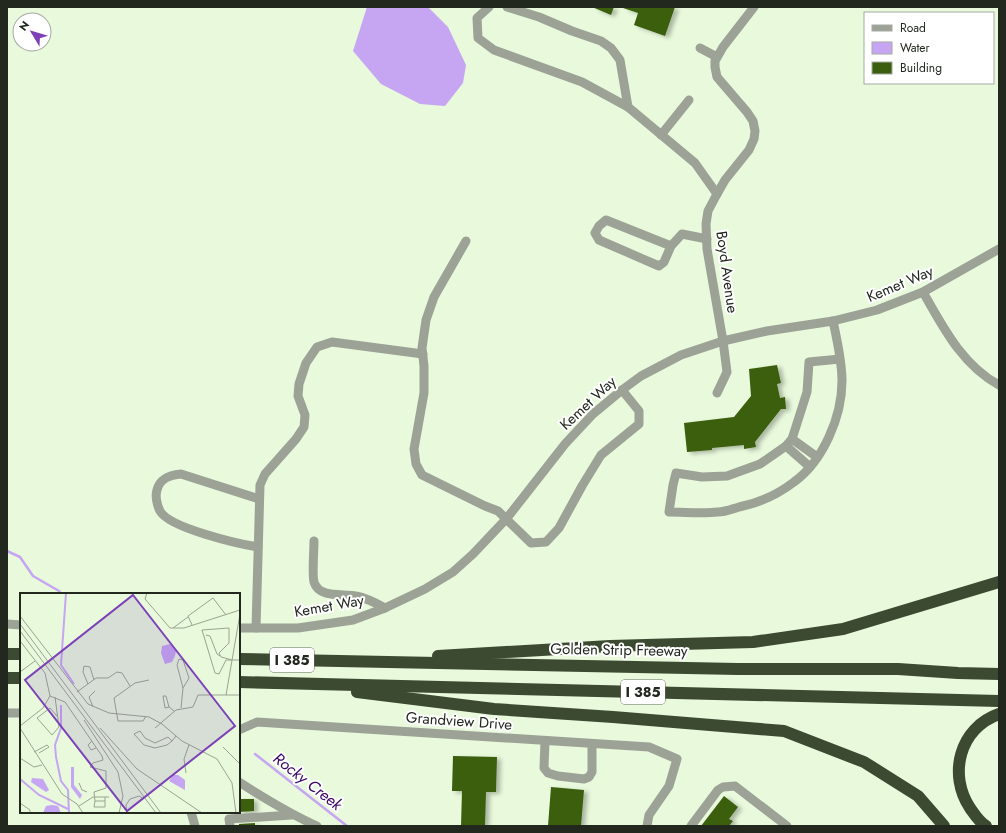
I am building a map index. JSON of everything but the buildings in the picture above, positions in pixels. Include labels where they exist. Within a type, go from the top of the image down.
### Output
[{"type":"highway","points":[[346,661],[610,646],[753,642],[843,629],[999,582]]},
{"type":"highway","points":[[7,654],[20,654]]},
{"type":"highway","name":"Golden Strip Freeway","points":[[240,659],[730,669],[898,669],[999,674]]},
{"type":"highway","points":[[7,678],[20,678]]},
{"type":"highway","name":"I 385","points":[[240,682],[999,701]]},
{"type":"highway","points":[[288,683],[494,709],[613,717],[784,732],[864,762],[918,796],[944,825]]},
{"type":"highway","points":[[986,826],[975,816],[966,802],[961,790],[958,775],[960,759],[964,746],[971,735],[980,724],[999,714]]},
{"type":"street","points":[[489,7],[477,18],[478,38],[494,50],[582,82],[628,106],[695,164],[717,194]]},
{"type":"street","points":[[507,7],[601,40],[611,48],[620,60],[628,106]]},
{"type":"street","points":[[700,48],[717,57],[754,7]]},
{"type":"street","name":"Boyd Avenue","points":[[717,57],[715,68],[717,77],[747,112],[753,121],[755,131],[754,139],[749,150],[725,180],[708,211],[706,224],[710,263],[727,372],[717,393]]},
{"type":"street","points":[[661,135],[689,100]]},
{"type":"street","points":[[671,246],[606,220],[599,226],[595,233],[599,240],[659,266],[664,262],[671,246],[682,234],[707,239]]},
{"type":"street","points":[[466,241],[434,297],[426,320],[422,348],[424,366],[424,394],[414,449],[416,464],[422,475],[478,503],[498,511],[507,518],[531,544],[546,542],[559,528],[601,455],[639,424],[638,411],[622,390]]},
{"type":"street","name":"Kemet Way","points":[[240,628],[298,628],[353,620],[385,608],[425,589],[452,572],[473,554],[507,518],[565,444],[593,414],[641,376],[681,355],[723,340],[767,331],[833,321],[877,310],[923,292],[999,249]]},
{"type":"street","points":[[923,292],[956,348],[974,367],[999,385]]},
{"type":"street","points":[[833,321],[840,359],[842,380],[841,399],[836,420],[828,438],[810,467],[795,482],[756,503],[719,512],[669,512],[676,473],[702,477],[727,476],[760,464],[789,442],[807,392],[809,362],[840,359]]},
{"type":"street","points":[[256,628],[258,499],[260,485],[265,474],[296,439],[304,427],[305,415],[298,396],[299,384],[306,363],[317,348],[332,342],[422,354]]},
{"type":"street","points":[[789,442],[817,457]]},
{"type":"street","points":[[789,442],[810,467]]},
{"type":"street","points":[[258,499],[180,474],[170,475],[160,483],[156,499],[160,512],[167,518],[182,526],[232,542],[258,547]]},
{"type":"street","points":[[314,541],[314,583],[321,591],[331,595],[356,596],[385,608]]},
{"type":"street","points":[[7,624],[20,625]]},
{"type":"street","points":[[7,713],[20,713]]},
{"type":"street","name":"Grandview Drive","points":[[240,730],[257,722],[649,747],[677,759],[669,786],[649,815],[647,826]]},
{"type":"street","points":[[545,741],[544,768],[548,773],[558,776],[584,779],[589,777],[592,772],[592,744]]},
{"type":"street","points":[[240,783],[292,815],[317,826]]},
{"type":"street","points":[[691,826],[718,790],[735,786],[787,826]]},
{"type":"street","points":[[191,813],[195,826]]},
{"type":"street","points":[[230,826],[230,819],[292,815]]},
{"type":"water","points":[[367,7],[428,7],[448,27],[466,65],[463,83],[445,106],[420,104],[381,84],[353,51]]},
{"type":"waterway","name":"Rocky Creek","points":[[7,551],[20,557],[33,576],[60,593]]},
{"type":"waterway","name":"Rocky Creek","points":[[255,754],[347,826]]}]
